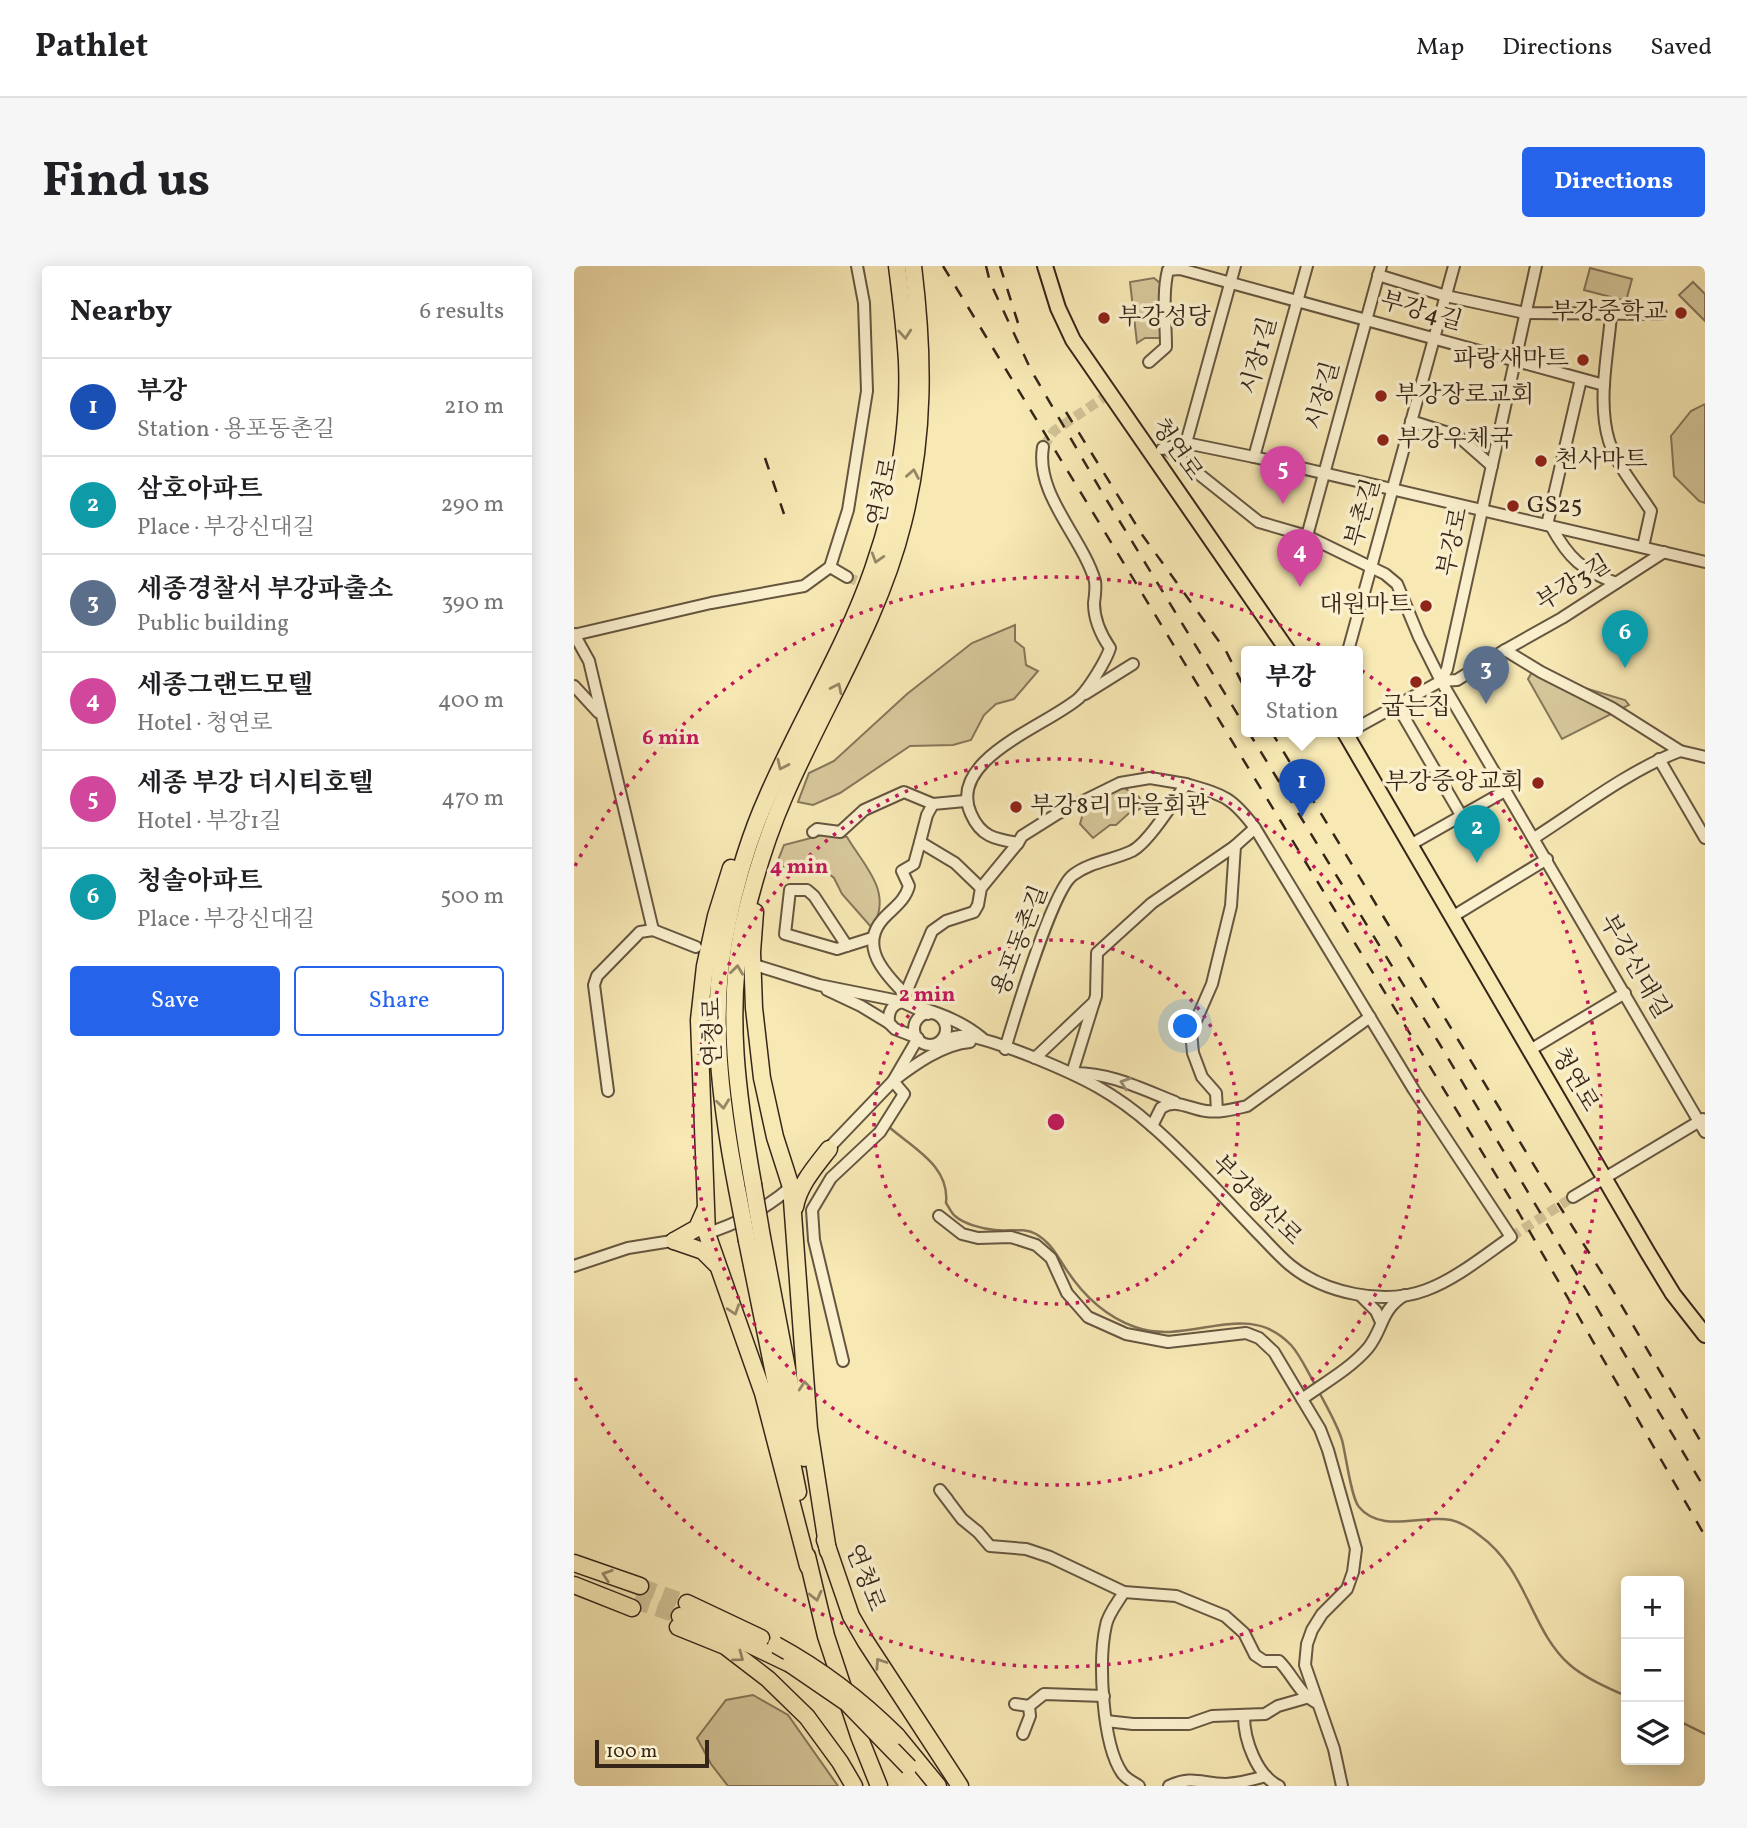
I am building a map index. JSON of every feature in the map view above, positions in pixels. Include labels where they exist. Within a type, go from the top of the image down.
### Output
[{"type":"highway","name":"연청로","points":[[897,266],[907,363],[905,418],[889,518],[873,572],[842,643],[768,794],[746,855],[727,923],[718,1021],[719,1075],[737,1189],[755,1239],[812,1500],[828,1550],[851,1616],[960,1786]]},
{"type":"highway","name":"연청로","points":[[879,1786],[826,1636],[808,1566],[794,1465],[755,1239],[753,1184],[737,1073],[734,1022],[743,928],[757,874],[785,793],[856,649],[903,524],[914,469],[922,381],[920,319],[913,266]]},
{"type":"highway","points":[[785,793],[754,917],[754,1008],[762,1078],[791,1187],[809,1429],[828,1550]]},
{"type":"highway","points":[[768,794],[733,862],[716,916],[705,966],[699,1020],[707,1234],[764,1393],[808,1566]]},
{"type":"highway","points":[[779,1150],[786,1161],[802,1166],[829,1149]]},
{"type":"highway","points":[[792,1220],[797,1198],[806,1180],[829,1149]]},
{"type":"highway","points":[[674,1241],[697,1228],[707,1204]]},
{"type":"highway","points":[[674,1241],[703,1251],[718,1267]]},
{"type":"highway","points":[[574,1563],[635,1598],[574,1583]]},
{"type":"highway","points":[[682,1616],[704,1609],[776,1645],[829,1676],[867,1706],[897,1736],[939,1786]]},
{"type":"highway","points":[[682,1616],[790,1664],[847,1703],[925,1786]]},
{"type":"highway","points":[[682,1616],[768,1679],[807,1717],[854,1786]]},
{"type":"highway","points":[[917,1720],[967,1786]]},
{"type":"main road","name":"청연로","points":[[1045,266],[1058,308],[1073,340],[1284,646]]},
{"type":"main road","name":"청연로","points":[[1353,737],[1410,845],[1673,1294],[1705,1335]]},
{"type":"street","points":[[653,930],[589,661],[574,634],[711,603],[804,586],[830,567],[848,510],[867,391],[864,303],[858,266]]},
{"type":"street","points":[[1150,454],[1165,447],[1186,443],[1234,266]]},
{"type":"street","name":"시장1길","points":[[1254,457],[1307,266]]},
{"type":"street","name":"부촌길","points":[[1349,646],[1454,266]]},
{"type":"street","name":"부강로","points":[[1441,681],[1447,669],[1536,266]]},
{"type":"street","name":"부강4길","points":[[1149,362],[1166,346],[1167,309],[1164,286],[1168,270],[1180,269],[1433,337],[1514,362]]},
{"type":"street","points":[[1379,270],[1446,296],[1525,313],[1661,314]]},
{"type":"street","name":"시장길","points":[[1307,536],[1379,270]]},
{"type":"street","points":[[1611,315],[1604,385],[1605,423],[1609,442],[1651,511],[1643,547]]},
{"type":"street","points":[[1514,362],[1604,385]]},
{"type":"street","points":[[1581,379],[1549,526],[1566,552],[1579,565],[1616,583]]},
{"type":"street","points":[[1411,421],[1458,436],[1492,466]]},
{"type":"street","name":"부강3길","points":[[1186,443],[1325,472],[1705,562]]},
{"type":"street","points":[[1043,447],[1041,461],[1045,481],[1096,584],[1096,622],[1110,648],[1107,658],[1080,697]]},
{"type":"street","name":"부강신대길","points":[[1165,447],[1259,522],[1307,536],[1385,574],[1397,584],[1441,681],[1702,1119],[1705,1132]]},
{"type":"street","name":"부강3길","points":[[1505,650],[1664,552]]},
{"type":"street","points":[[830,567],[847,577]]},
{"type":"street","points":[[1364,720],[1441,681],[1457,680],[1505,650],[1541,672],[1612,708],[1680,751],[1704,759]]},
{"type":"street","points":[[1018,843],[999,840],[981,832],[965,800],[971,777],[984,761],[1133,664]]},
{"type":"street","points":[[574,686],[601,716]]},
{"type":"street","points":[[1397,705],[1461,815]]},
{"type":"street","points":[[1534,838],[1659,759],[1680,751]]},
{"type":"street","points":[[1659,759],[1705,838]]},
{"type":"street","name":"용포동촌길","points":[[903,998],[932,931],[946,921],[974,912],[981,888],[1022,836],[1057,814],[1119,783],[1150,778],[1222,794],[1232,800],[1255,828],[1413,1090],[1511,1237]]},
{"type":"street","name":"용포동촌길","points":[[1005,1049],[1044,928],[1063,886],[1078,872],[1135,849],[1186,784]]},
{"type":"street","points":[[1410,845],[1505,791]]},
{"type":"street","points":[[813,832],[817,829],[840,832],[864,810],[904,792],[933,804],[965,800]]},
{"type":"street","points":[[933,804],[927,815],[914,864],[902,871],[909,886],[908,890],[902,902],[877,927],[872,937],[872,945],[880,964],[903,998],[928,1014],[936,1015],[987,1042]]},
{"type":"street","points":[[1255,828],[1235,846],[1152,903],[1097,953],[1096,996],[1072,1073],[1093,1072],[1207,1111],[1237,1108],[1254,1101],[1370,1017]]},
{"type":"street","points":[[920,842],[954,863],[981,888]]},
{"type":"street","points":[[1217,1111],[1216,1093],[1202,1077],[1196,1063],[1191,1032],[1212,984],[1231,906],[1235,846]]},
{"type":"street","points":[[1452,917],[1547,859]]},
{"type":"street","points":[[847,946],[814,896],[807,890],[790,890],[785,934],[838,949],[847,946],[872,937]]},
{"type":"street","points":[[608,1091],[594,985],[597,976],[640,932],[653,930],[696,947]]},
{"type":"street","points":[[758,966],[819,985],[903,998],[969,1027],[987,1042]]},
{"type":"street","points":[[819,985],[861,1006],[908,1038],[908,1047],[895,1077]]},
{"type":"street","points":[[1530,1050],[1625,993]]},
{"type":"street","points":[[889,1023],[890,1009],[903,998]]},
{"type":"street","points":[[1035,1058],[1094,1002]]},
{"type":"street","points":[[918,1038],[915,1030],[917,1021],[928,1014]]},
{"type":"street","points":[[574,1266],[628,1248],[707,1234],[762,1208],[791,1187],[895,1077],[937,1043],[946,1029],[943,1020]]},
{"type":"street","points":[[900,1031],[925,1044],[965,1036],[987,1042]]},
{"type":"street","points":[[895,1077],[918,1038]]},
{"type":"street","points":[[895,1077],[953,1045],[987,1042]]},
{"type":"street","name":"부강행산로","points":[[987,1042],[1072,1073],[1119,1099],[1152,1126],[1291,1266],[1330,1288],[1360,1295],[1406,1294],[1426,1290],[1511,1237]]},
{"type":"street","points":[[843,1361],[814,1241],[812,1210],[831,1178],[880,1132],[886,1123],[904,1094],[895,1077]]},
{"type":"street","points":[[1152,1126],[1161,1108],[1175,1102]]},
{"type":"street","points":[[1573,1197],[1702,1119]]},
{"type":"street","points":[[939,1216],[962,1234],[978,1238],[1011,1237],[1036,1245],[1051,1258],[1067,1293],[1088,1317],[1126,1334],[1168,1342],[1246,1333],[1259,1338],[1274,1352],[1304,1397],[1320,1429],[1356,1549],[1353,1572],[1347,1589],[1322,1614],[1312,1630],[1307,1644],[1305,1665],[1334,1749],[1342,1786]]},
{"type":"street","points":[[1304,1397],[1361,1355],[1377,1336],[1381,1322],[1392,1303],[1406,1294]]},
{"type":"street","points":[[1360,1295],[1376,1311],[1381,1322]]},
{"type":"street","points":[[948,1500],[940,1490],[962,1519],[990,1546],[1026,1549],[1124,1592],[1176,1596],[1226,1616],[1244,1633],[1255,1656],[1264,1661],[1279,1661],[1306,1698],[1317,1703]]},
{"type":"street","points":[[1124,1592],[1106,1624],[1104,1696],[1109,1741],[1121,1772],[1139,1786]]},
{"type":"street","points":[[1015,1704],[1029,1706],[1044,1694],[1104,1696]]},
{"type":"street","points":[[1106,1721],[1189,1724],[1212,1716],[1265,1714],[1278,1706],[1306,1698]]},
{"type":"street","points":[[1023,1734],[1030,1716],[1029,1706]]},
{"type":"street","points":[[1244,1716],[1248,1743],[1269,1782],[1279,1786]]},
{"type":"street","points":[[1169,1786],[1182,1780],[1200,1779],[1222,1784],[1245,1782],[1266,1776]]},
{"type":"shaded area","points":[[1590,268],[1632,279],[1626,301],[1584,290]]},
{"type":"shaded area","points":[[1154,278],[1160,283],[1161,338],[1145,338],[1137,343],[1130,282]]},
{"type":"shaded area","points":[[1693,282],[1705,294],[1705,321],[1679,295]]},
{"type":"shaded area","points":[[1705,404],[1705,503],[1699,501],[1674,476],[1671,436],[1691,411]]},
{"type":"shaded area","points":[[1015,625],[1015,641],[1024,648],[1026,665],[1038,671],[1014,699],[996,704],[984,715],[971,740],[953,745],[910,746],[840,793],[813,805],[798,802],[809,773],[834,761],[907,694],[972,643]]},
{"type":"shaded area","points":[[1532,672],[1625,700],[1629,705],[1562,739],[1528,679]]},
{"type":"shaded area","points":[[1119,785],[1139,797],[1144,807],[1128,814],[1116,825],[1110,825],[1093,838],[1080,824],[1082,817],[1079,809]]},
{"type":"shaded area","points":[[826,834],[847,837],[874,880],[880,903],[872,928],[842,894],[834,878],[818,865],[775,868],[784,845]]},
{"type":"shaded area","points":[[753,1695],[788,1715],[838,1786],[728,1786],[711,1764],[697,1738],[726,1700]]},
{"type":"waterway","points":[[889,1127],[936,1168],[946,1190],[946,1203],[955,1216],[968,1224],[985,1229],[1036,1234],[1052,1248],[1086,1294],[1113,1317],[1135,1327],[1156,1332],[1236,1323],[1274,1331],[1291,1345],[1316,1386]]},
{"type":"waterway","points":[[1319,1392],[1340,1434],[1351,1486],[1359,1507],[1379,1520],[1451,1520],[1473,1530],[1495,1549],[1508,1565],[1557,1651],[1583,1674],[1621,1694]]},
{"type":"waterway","points":[[1684,1724],[1705,1734]]},
{"type":"tunnel","points":[[1043,447],[1054,431],[1109,394]]},
{"type":"tunnel","points":[[847,577],[872,587]]},
{"type":"tunnel","points":[[1511,1237],[1573,1197]]},
{"type":"tunnel","points":[[640,1586],[687,1603]]},
{"type":"tunnel","points":[[634,1601],[680,1616]]},
{"type":"railway","points":[[943,266],[1519,1213],[1705,1536]]},
{"type":"railway","points":[[986,266],[990,282],[1031,370],[1241,720]]},
{"type":"railway","points":[[1000,266],[1018,323]]},
{"type":"railway","points":[[1066,412],[1143,536],[1226,651],[1241,681]]},
{"type":"railway","points":[[765,458],[784,514]]},
{"type":"railway","points":[[1252,737],[1439,1043],[1705,1489]]},
{"type":"railway","points":[[1275,737],[1612,1289],[1705,1449]]},
{"type":"place","name":"부강중학교","points":[[1681,313]]},
{"type":"place","name":"부강성당","points":[[1104,318]]},
{"type":"place","name":"파랑새마트","points":[[1583,360]]},
{"type":"place","name":"부강장로교회","points":[[1381,396]]},
{"type":"place","name":"부강우체국","points":[[1383,440]]},
{"type":"place","name":"천사마트","points":[[1541,461]]},
{"type":"place","name":"세종 부강 더시티호텔","points":[[1283,504]]},
{"type":"place","name":"GS25","points":[[1513,506]]},
{"type":"place","name":"세종그랜드모텔","points":[[1300,587]]},
{"type":"place","name":"대원마트","points":[[1426,606]]},
{"type":"place","name":"청솔아파트","points":[[1625,668]]},
{"type":"place","name":"굽는집","points":[[1416,682]]},
{"type":"place","name":"세종경찰서 부강파출소","points":[[1486,704]]},
{"type":"place","name":"부강중앙교회","points":[[1538,783]]},
{"type":"place","name":"부강8리 마을회관","points":[[1016,807]]},
{"type":"place","name":"부강","points":[[1302,817]]},
{"type":"place","name":"삼호아파트","points":[[1477,863]]}]
